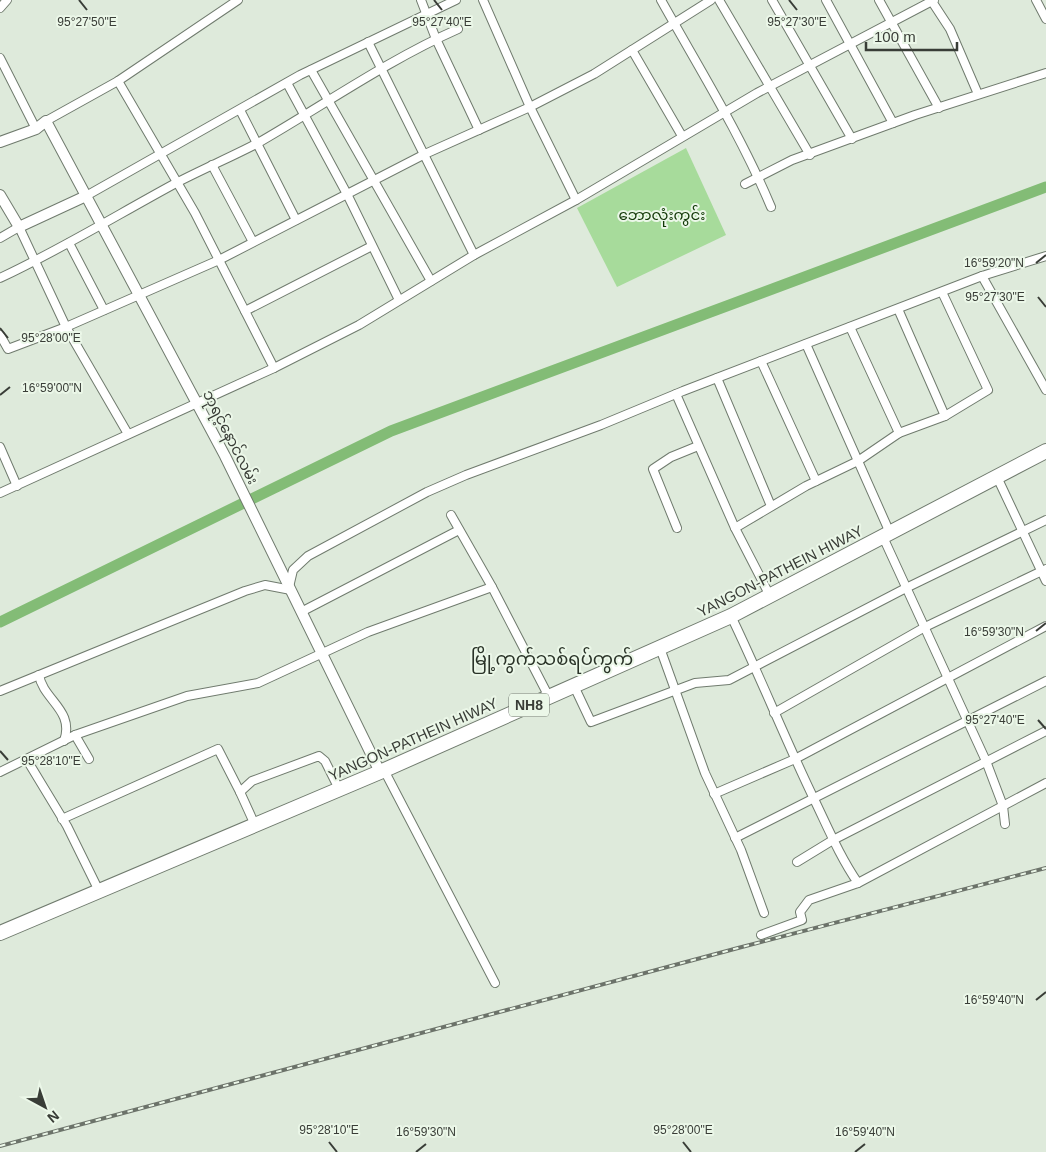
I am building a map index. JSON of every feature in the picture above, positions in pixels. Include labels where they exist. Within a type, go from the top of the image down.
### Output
[{"type":"highway","name":"YANGON-PATHEIN HIWAY","points":[[0,933],[339,790],[731,616],[1046,451]]},
{"type":"street","points":[[0,8],[7,0]]},
{"type":"street","points":[[0,142],[36,129],[46,121],[118,81],[238,0]]},
{"type":"street","points":[[421,0],[436,39],[479,130]]},
{"type":"street","points":[[0,238],[18,227],[86,196],[162,155],[287,83],[427,12],[456,0]]},
{"type":"street","points":[[483,0],[530,107],[576,200]]},
{"type":"street","points":[[661,0],[724,112],[758,177],[770,207]]},
{"type":"street","points":[[0,335],[4,351],[66,327],[219,260],[374,179],[530,107],[594,74],[711,0]]},
{"type":"street","points":[[720,0],[810,155]]},
{"type":"street","points":[[772,0],[852,139]]},
{"type":"street","points":[[826,0],[893,123]]},
{"type":"street","points":[[879,0],[939,108]]},
{"type":"street","points":[[0,493],[274,368],[358,325],[474,255],[576,200],[724,112],[932,0],[950,28],[978,94]]},
{"type":"street","points":[[1036,0],[1046,19]]},
{"type":"street","points":[[0,278],[35,262],[177,182],[258,143],[382,69],[458,29]]},
{"type":"street","points":[[368,42],[474,255]]},
{"type":"street","points":[[632,50],[682,136]]},
{"type":"street","points":[[0,58],[36,129]]},
{"type":"street","points":[[312,70],[431,281]]},
{"type":"street","points":[[745,184],[792,160],[893,123],[1046,73]]},
{"type":"street","points":[[118,81],[177,182],[274,368]]},
{"type":"street","points":[[287,83],[347,194],[399,300]]},
{"type":"street","points":[[240,110],[296,220]]},
{"type":"street","name":"ဘုရင့်နောင်လမ်း","points":[[46,121],[225,456],[321,654],[382,771]]},
{"type":"street","points":[[212,165],[253,242]]},
{"type":"street","points":[[0,195],[18,227],[66,327],[128,434]]},
{"type":"street","points":[[69,243],[104,310]]},
{"type":"street","points":[[245,311],[372,246]]},
{"type":"street","points":[[0,691],[245,591],[265,585],[289,587],[293,570],[308,556],[427,492],[982,276],[1046,256]]},
{"type":"street","points":[[982,276],[1046,390]]},
{"type":"street","points":[[734,528],[816,481],[858,461],[899,433],[945,416],[988,390],[942,292]]},
{"type":"street","points":[[898,309],[945,416]]},
{"type":"street","points":[[850,327],[899,433]]},
{"type":"street","points":[[806,344],[858,461],[906,588],[949,675],[986,761],[1003,806],[1005,824]]},
{"type":"street","points":[[761,361],[816,481]]},
{"type":"street","points":[[717,378],[771,506]]},
{"type":"street","points":[[676,394],[734,528],[770,596]]},
{"type":"street","points":[[677,528],[653,469],[671,457],[698,446]]},
{"type":"street","points":[[0,447],[17,486]]},
{"type":"street","points":[[997,477],[1022,531],[1044,570],[1046,581]]},
{"type":"street","points":[[450,515],[492,587],[549,697]]},
{"type":"street","points":[[574,686],[591,722],[694,683],[729,680],[906,588],[1046,520]]},
{"type":"street","points":[[301,612],[459,530]]},
{"type":"street","points":[[774,713],[925,627],[1044,570]]},
{"type":"street","points":[[0,772],[75,735],[187,696],[258,682],[368,632],[492,587]]},
{"type":"street","points":[[731,616],[756,666],[774,713],[814,799],[844,862],[858,883]]},
{"type":"street","points":[[714,794],[795,759],[949,675],[1046,626]]},
{"type":"street","points":[[660,648],[714,794],[735,838],[764,913]]},
{"type":"street","points":[[39,674],[42,684],[55,702],[68,726],[64,741]]},
{"type":"street","points":[[735,838],[969,721],[1046,680]]},
{"type":"street","points":[[797,862],[834,840],[1046,731]]},
{"type":"street","points":[[75,735],[89,759]]},
{"type":"street","points":[[62,819],[218,749],[255,825]]},
{"type":"street","points":[[240,792],[252,780],[319,756],[325,761],[339,790]]},
{"type":"street","points":[[27,760],[62,819],[99,891]]},
{"type":"street","points":[[382,771],[495,983]]},
{"type":"street","points":[[761,935],[802,920],[800,912],[809,900],[858,883],[1046,783]]},
{"type":"green space","name":"ဘောလုံးကွင်း","points":[[686,148],[726,235],[617,287],[577,208]]},
{"type":"waterway","points":[[0,622],[391,431],[1046,187]]},
{"type":"railway","points":[[0,1146],[738,948],[1046,868]]},
{"type":"district","name":"မြို့ကွက်သစ်ရပ်ကွက်","points":[[552,659]]}]
